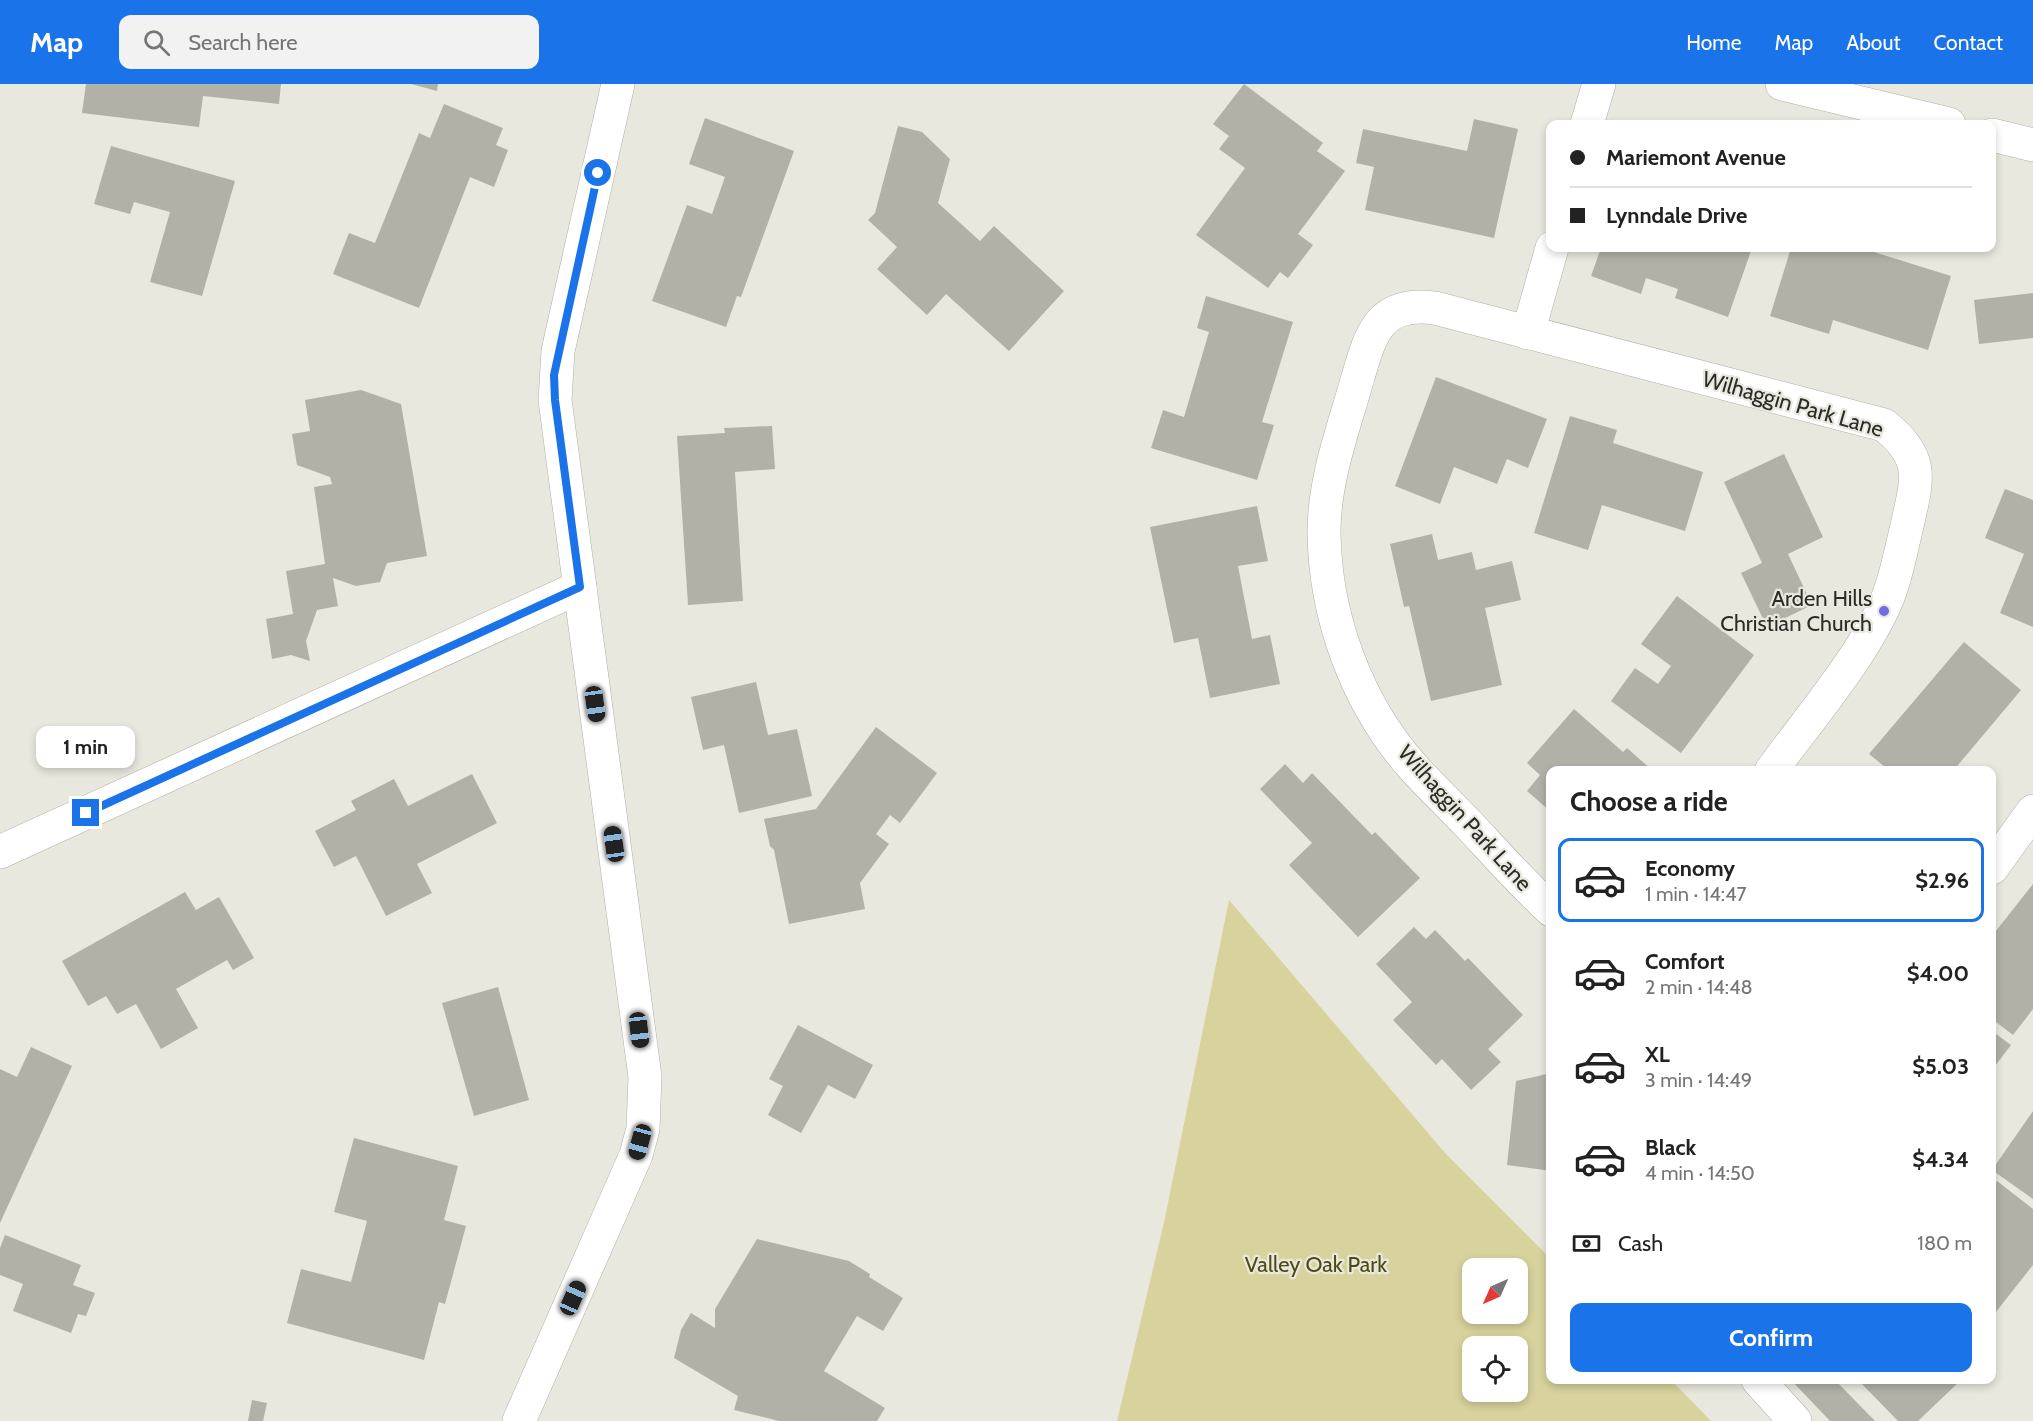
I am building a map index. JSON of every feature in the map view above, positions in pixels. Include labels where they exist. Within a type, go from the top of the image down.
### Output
[{"type":"street","points":[[519,1421],[636,1155],[646,1103],[645,1077],[555,400],[554,375],[618,84]]},
{"type":"street","points":[[1588,120],[1599,84]]},
{"type":"street","points":[[1782,84],[1932,120]]},
{"type":"street","points":[[1996,136],[2033,145]]},
{"type":"street","points":[[1528,333],[1551,252]]},
{"type":"street","name":"Wilhaggin Park Lane","points":[[1546,905],[1411,764],[1376,714],[1348,661],[1339,634],[1327,583],[1324,530],[1330,478],[1370,335],[1397,311],[1420,306],[1528,333],[1884,425],[1904,441],[1915,463],[1916,488],[1897,571],[1887,598],[1860,648],[1775,766]]},
{"type":"street","points":[[0,852],[580,587]]},
{"type":"street","points":[[1996,863],[2033,812]]},
{"type":"street","points":[[1762,1384],[1795,1421]]},
{"type":"green space","name":"Valley Oak Park","points":[[1229,900],[1446,1154],[1546,1254],[1546,1384],[1675,1384],[1711,1421],[1117,1421],[1165,1218]]},
{"type":"building","points":[[86,84],[281,84],[279,104],[203,96],[199,127],[82,113]]},
{"type":"building","points":[[411,84],[438,84],[437,91]]},
{"type":"building","points":[[1244,84],[1323,143],[1317,151],[1345,171],[1298,234],[1313,245],[1288,278],[1280,272],[1268,288],[1196,235],[1245,168],[1219,149],[1229,136],[1213,124]]},
{"type":"building","points":[[444,104],[503,128],[496,145],[508,150],[494,187],[470,177],[419,308],[333,274],[349,233],[375,243],[419,133],[430,138]]},
{"type":"building","points":[[705,118],[794,151],[741,297],[737,296],[726,327],[652,301],[687,205],[712,214],[725,177],[689,164]]},
{"type":"building","points":[[1474,119],[1518,129],[1494,238],[1365,210],[1374,167],[1356,163],[1363,129],[1467,151]]},
{"type":"building","points":[[898,126],[922,132],[950,159],[938,203],[980,241],[994,226],[1064,291],[1009,351],[946,294],[927,315],[877,269],[897,247],[868,220],[875,213]]},
{"type":"building","points":[[111,146],[235,181],[202,296],[150,282],[170,212],[134,202],[130,214],[94,204]]},
{"type":"building","points":[[1600,252],[1751,252],[1728,317],[1675,298],[1678,289],[1646,278],[1641,294],[1591,276]]},
{"type":"building","points":[[1790,252],[1874,252],[1951,276],[1928,350],[1833,320],[1829,334],[1770,316]]},
{"type":"building","points":[[2033,293],[2033,338],[1979,344],[1974,300]]},
{"type":"building","points":[[1206,296],[1293,322],[1262,422],[1274,425],[1257,480],[1151,448],[1163,410],[1184,417],[1209,332],[1197,328]]},
{"type":"building","points":[[1436,377],[1547,419],[1528,468],[1507,459],[1497,484],[1454,467],[1440,504],[1395,486]]},
{"type":"building","points":[[361,390],[401,404],[427,556],[387,563],[380,582],[356,586],[333,578],[338,606],[317,610],[306,641],[310,661],[291,655],[272,659],[266,619],[293,614],[286,571],[325,564],[314,487],[332,484],[330,477],[297,465],[292,434],[310,431],[305,400]]},
{"type":"building","points":[[1570,416],[1617,430],[1613,443],[1703,472],[1685,531],[1602,505],[1588,550],[1534,533]]},
{"type":"building","points":[[772,426],[775,469],[735,472],[743,601],[688,605],[677,436],[725,433],[724,428]]},
{"type":"building","points":[[1784,454],[1823,537],[1788,554],[1812,605],[1767,627],[1741,573],[1762,563],[1724,482]]},
{"type":"building","points":[[2005,489],[2033,500],[2033,627],[2000,613],[2024,554],[1985,538]]},
{"type":"building","points":[[1257,506],[1268,561],[1238,566],[1252,639],[1270,635],[1280,684],[1210,698],[1198,638],[1174,643],[1150,527]]},
{"type":"building","points":[[1432,534],[1438,560],[1472,552],[1476,570],[1512,561],[1521,600],[1485,608],[1502,685],[1431,701],[1409,606],[1404,607],[1390,544]]},
{"type":"building","points":[[1677,596],[1754,655],[1681,753],[1611,701],[1635,668],[1658,684],[1671,666],[1641,644]]},
{"type":"building","points":[[1964,642],[2021,690],[1957,766],[1884,766],[1869,754]]},
{"type":"building","points":[[756,682],[768,735],[797,729],[812,796],[739,813],[724,745],[703,750],[691,697]]},
{"type":"building","points":[[1574,709],[1623,752],[1627,748],[1647,766],[1546,766],[1546,808],[1527,791],[1540,775],[1527,763]]},
{"type":"building","points":[[876,727],[937,773],[900,823],[890,815],[876,834],[889,844],[860,883],[865,909],[789,924],[774,850],[770,846],[764,819],[816,809]]},
{"type":"building","points":[[1285,764],[1303,783],[1312,773],[1372,835],[1375,832],[1420,878],[1358,937],[1289,865],[1312,843],[1260,789]]},
{"type":"building","points":[[472,774],[497,823],[417,864],[432,893],[386,916],[356,856],[334,867],[315,831],[356,810],[351,801],[394,779],[408,806]]},
{"type":"building","points":[[2033,884],[2033,1009],[2013,1035],[1996,1022],[1996,931]]},
{"type":"building","points":[[185,892],[196,910],[219,897],[254,958],[233,970],[227,960],[176,989],[198,1028],[161,1049],[136,1004],[117,1014],[106,996],[88,1006],[62,961]]},
{"type":"building","points":[[1414,927],[1426,939],[1435,930],[1465,961],[1468,958],[1523,1015],[1488,1049],[1501,1062],[1471,1090],[1442,1059],[1436,1065],[1393,1020],[1412,1002],[1376,964]]},
{"type":"building","points":[[498,987],[529,1100],[474,1116],[442,1003]]},
{"type":"building","points":[[798,1025],[873,1065],[855,1099],[828,1085],[801,1133],[768,1115],[783,1086],[769,1079]]},
{"type":"building","points":[[1996,1034],[2011,1045],[1996,1065]]},
{"type":"building","points":[[31,1047],[72,1066],[0,1223],[0,1069],[17,1077]]},
{"type":"building","points":[[1546,1074],[1546,1170],[1507,1165],[1516,1081]]},
{"type":"building","points":[[2033,1111],[2033,1199],[1996,1173],[1996,1164]]},
{"type":"building","points":[[354,1138],[458,1166],[444,1220],[466,1226],[445,1304],[439,1302],[424,1360],[287,1323],[301,1269],[351,1282],[367,1221],[334,1212]]},
{"type":"building","points":[[1996,1182],[2033,1209],[2033,1265],[1996,1312]]},
{"type":"building","points":[[5,1235],[81,1265],[73,1285],[95,1293],[86,1316],[78,1314],[71,1333],[13,1311],[23,1284],[0,1275],[0,1248]]},
{"type":"building","points":[[757,1239],[849,1261],[870,1274],[869,1277],[903,1298],[883,1331],[857,1316],[824,1371],[885,1408],[877,1421],[779,1421],[734,1410],[738,1396],[674,1358],[681,1330],[691,1313],[715,1328],[715,1309]]},
{"type":"building","points":[[1795,1384],[1839,1384],[1875,1421],[1830,1421]]},
{"type":"building","points":[[1862,1384],[1957,1384],[1918,1421],[1898,1421]]},
{"type":"building","points":[[252,1400],[267,1403],[263,1421],[248,1421]]},
{"type":"place","name":"Arden Hills Christian Church","points":[[1884,611]]},
{"type":"route","points":[[86,813],[580,587],[555,400],[554,375],[598,173]]}]
